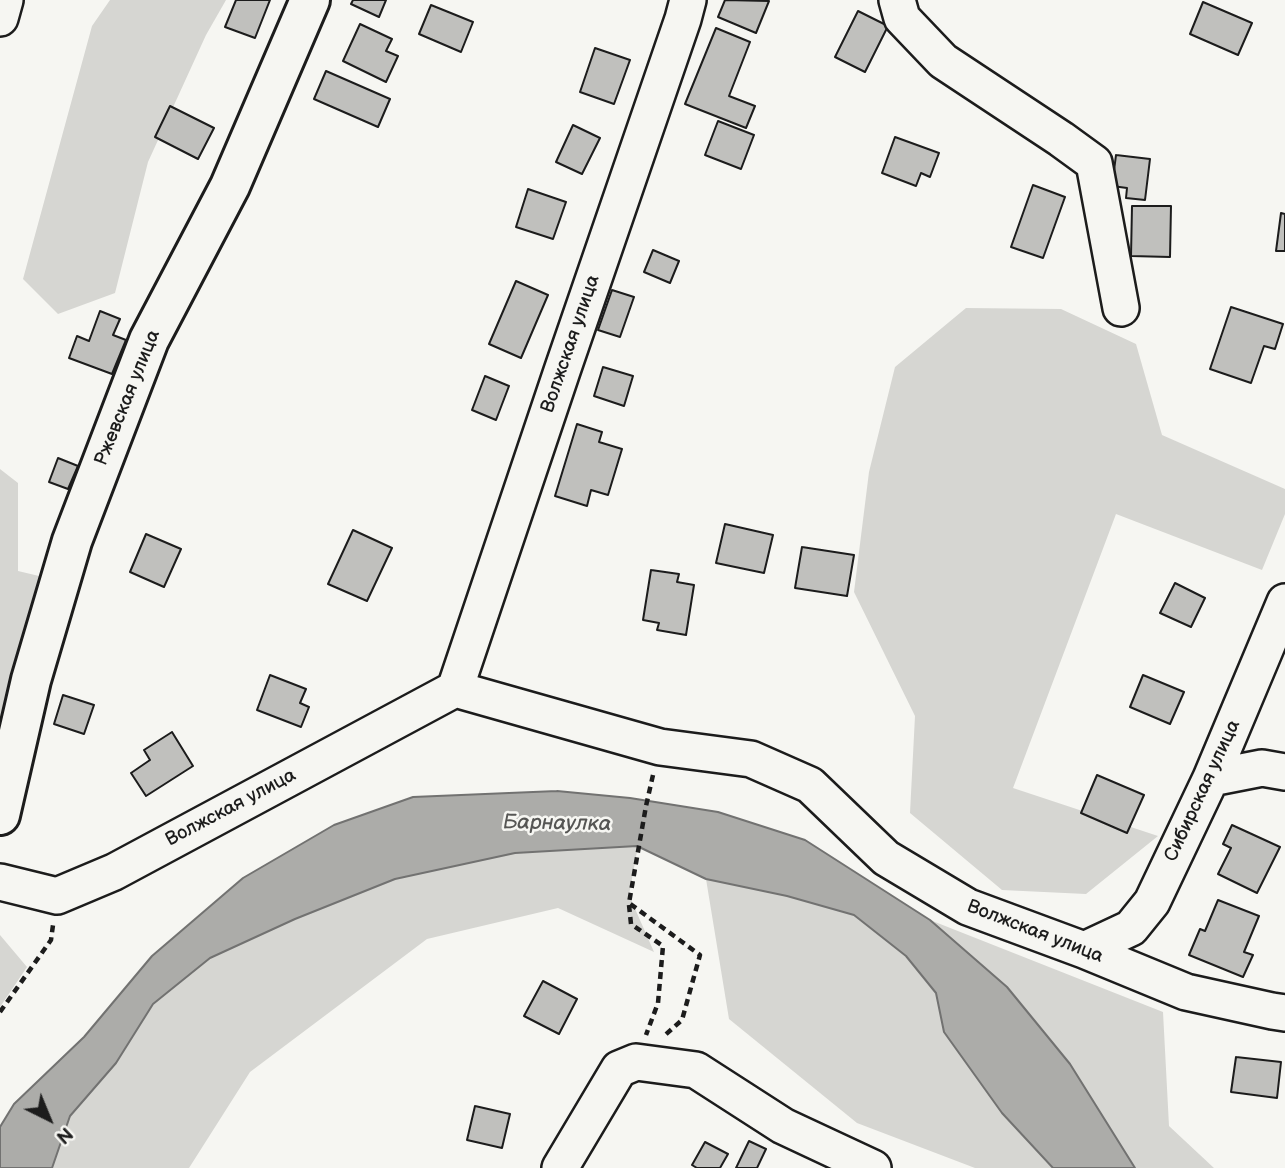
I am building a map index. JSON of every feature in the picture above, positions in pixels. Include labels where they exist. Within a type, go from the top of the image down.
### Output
[{"type":"main road","name":"Ржевская улица","points":[[0,816],[31,680],[72,541],[149,340],[230,186],[310,0]]},
{"type":"street","points":[[0,18],[5,0]]},
{"type":"street","name":"Волжская улица","points":[[57,896],[114,872],[455,689],[688,0]]},
{"type":"street","points":[[897,0],[902,18],[943,61],[1094,163],[1121,308]]},
{"type":"street","name":"Сибирская улица","points":[[1084,950],[1131,928],[1152,902],[1211,778],[1285,602]]},
{"type":"street","name":"Волжская улица","points":[[455,689],[660,747],[751,759],[810,785],[886,858],[968,907],[1186,992],[1285,1013]]},
{"type":"street","points":[[1211,778],[1262,768],[1285,772]]},
{"type":"street","points":[[0,882],[57,896]]},
{"type":"street","points":[[560,1168],[619,1069],[636,1062],[696,1070],[783,1126],[873,1168]]},
{"type":"path","points":[[636,1062],[658,1003],[663,946],[631,924],[629,903],[646,806]]},
{"type":"path","points":[[0,1012],[51,940],[57,896]]},
{"type":"path","points":[[629,903],[700,955],[682,1020]]},
{"type":"shaded area","points":[[110,0],[226,0],[206,35],[148,162],[115,293],[58,314],[23,279],[92,26]]},
{"type":"shaded area","points":[[966,308],[1061,309],[1136,344],[1162,435],[1285,489],[1285,514],[1262,570],[1116,514],[1013,788],[1158,836],[1086,894],[1002,890],[910,813],[915,716],[854,592],[869,472],[895,367]]},
{"type":"shaded area","points":[[0,469],[18,483],[18,571],[60,581],[0,784]]},
{"type":"shaded area","points":[[638,846],[629,895],[654,952],[558,908],[427,939],[250,1072],[189,1168],[52,1168],[70,1116],[116,1063],[153,1004],[210,958],[295,919],[395,879],[515,853]]},
{"type":"shaded area","points":[[706,879],[787,896],[854,915],[906,956],[936,994],[944,1032],[1002,1113],[1053,1168],[975,1168],[857,1123],[729,1019]]},
{"type":"shaded area","points":[[930,920],[1163,1012],[1169,1126],[1214,1168],[1135,1168],[1070,1064],[1007,987]]},
{"type":"shaded area","points":[[0,935],[27,967],[0,1007]]},
{"type":"water","name":"Барнаулка","points":[[557,791],[630,798],[718,812],[805,840],[930,920],[1007,987],[1070,1064],[1135,1168],[1053,1168],[1002,1113],[944,1032],[936,993],[906,956],[854,915],[787,896],[706,879],[637,846],[515,853],[395,879],[295,919],[210,958],[153,1004],[116,1063],[70,1116],[52,1168],[0,1168],[0,1127],[14,1104],[84,1037],[152,956],[243,878],[334,825],[413,797]]},
{"type":"building","points":[[236,0],[270,0],[255,38],[225,27]]},
{"type":"building","points":[[353,0],[386,0],[379,17],[351,4]]},
{"type":"building","points":[[725,0],[769,1],[756,33],[718,17]]},
{"type":"building","points":[[1203,2],[1252,23],[1238,55],[1190,34]]},
{"type":"building","points":[[431,5],[473,22],[461,52],[419,34]]},
{"type":"building","points":[[858,11],[888,26],[865,72],[835,57]]},
{"type":"building","points":[[360,24],[392,39],[386,51],[398,56],[386,82],[343,61]]},
{"type":"building","points":[[716,28],[750,42],[729,96],[755,106],[746,128],[685,104]]},
{"type":"building","points":[[595,48],[630,60],[614,104],[580,92]]},
{"type":"building","points":[[326,71],[390,99],[378,127],[314,99]]},
{"type":"building","points":[[170,106],[214,128],[198,159],[155,137]]},
{"type":"building","points":[[718,121],[754,135],[741,169],[705,155]]},
{"type":"building","points":[[573,125],[600,138],[582,174],[556,162]]},
{"type":"building","points":[[895,137],[939,153],[930,177],[921,173],[916,186],[882,173]]},
{"type":"building","points":[[1116,155],[1150,159],[1145,200],[1126,198],[1127,188],[1112,186]]},
{"type":"building","points":[[1033,185],[1065,197],[1043,258],[1011,247]]},
{"type":"building","points":[[528,189],[566,202],[553,239],[516,227]]},
{"type":"building","points":[[1132,206],[1171,206],[1170,257],[1131,256]]},
{"type":"building","points":[[1281,213],[1285,214],[1285,251],[1276,251]]},
{"type":"building","points":[[653,250],[679,261],[670,283],[644,272]]},
{"type":"building","points":[[516,281],[548,295],[521,358],[489,344]]},
{"type":"building","points":[[612,290],[634,297],[620,337],[598,330]]},
{"type":"building","points":[[1231,307],[1283,324],[1275,349],[1264,346],[1251,383],[1210,369]]},
{"type":"building","points":[[100,311],[120,319],[113,335],[126,340],[112,374],[69,358],[77,336],[89,341]]},
{"type":"building","points":[[603,367],[633,376],[624,406],[594,396]]},
{"type":"building","points":[[485,376],[509,386],[496,420],[472,410]]},
{"type":"building","points":[[577,424],[602,432],[599,442],[622,449],[608,495],[591,490],[587,506],[555,496]]},
{"type":"building","points":[[58,458],[78,466],[68,489],[49,482]]},
{"type":"building","points":[[725,524],[773,535],[764,573],[716,563]]},
{"type":"building","points":[[353,530],[392,548],[367,601],[328,584]]},
{"type":"building","points":[[146,534],[181,549],[164,587],[130,572]]},
{"type":"building","points":[[802,547],[854,555],[847,596],[795,588]]},
{"type":"building","points":[[651,570],[679,574],[677,582],[694,585],[686,635],[657,630],[659,623],[643,620]]},
{"type":"building","points":[[1175,583],[1205,598],[1191,627],[1160,613]]},
{"type":"building","points":[[270,675],[306,689],[300,703],[309,707],[301,727],[257,710]]},
{"type":"building","points":[[1143,675],[1184,692],[1170,724],[1130,707]]},
{"type":"building","points":[[63,695],[94,705],[84,734],[54,724]]},
{"type":"building","points":[[172,732],[193,766],[146,796],[131,773],[150,760],[144,750]]},
{"type":"building","points":[[1097,775],[1144,795],[1127,833],[1081,813]]},
{"type":"building","points":[[1232,825],[1280,847],[1257,893],[1218,874],[1231,848],[1223,844]]},
{"type":"building","points":[[1218,900],[1259,916],[1244,952],[1253,955],[1243,977],[1189,955],[1200,929],[1205,931]]},
{"type":"building","points":[[543,981],[577,999],[559,1034],[524,1016]]},
{"type":"building","points":[[1236,1057],[1281,1062],[1277,1098],[1231,1092]]},
{"type":"building","points":[[475,1106],[510,1114],[502,1148],[467,1140]]},
{"type":"building","points":[[749,1141],[766,1149],[757,1168],[736,1168]]},
{"type":"building","points":[[705,1142],[728,1154],[720,1168],[697,1168],[692,1165]]}]
